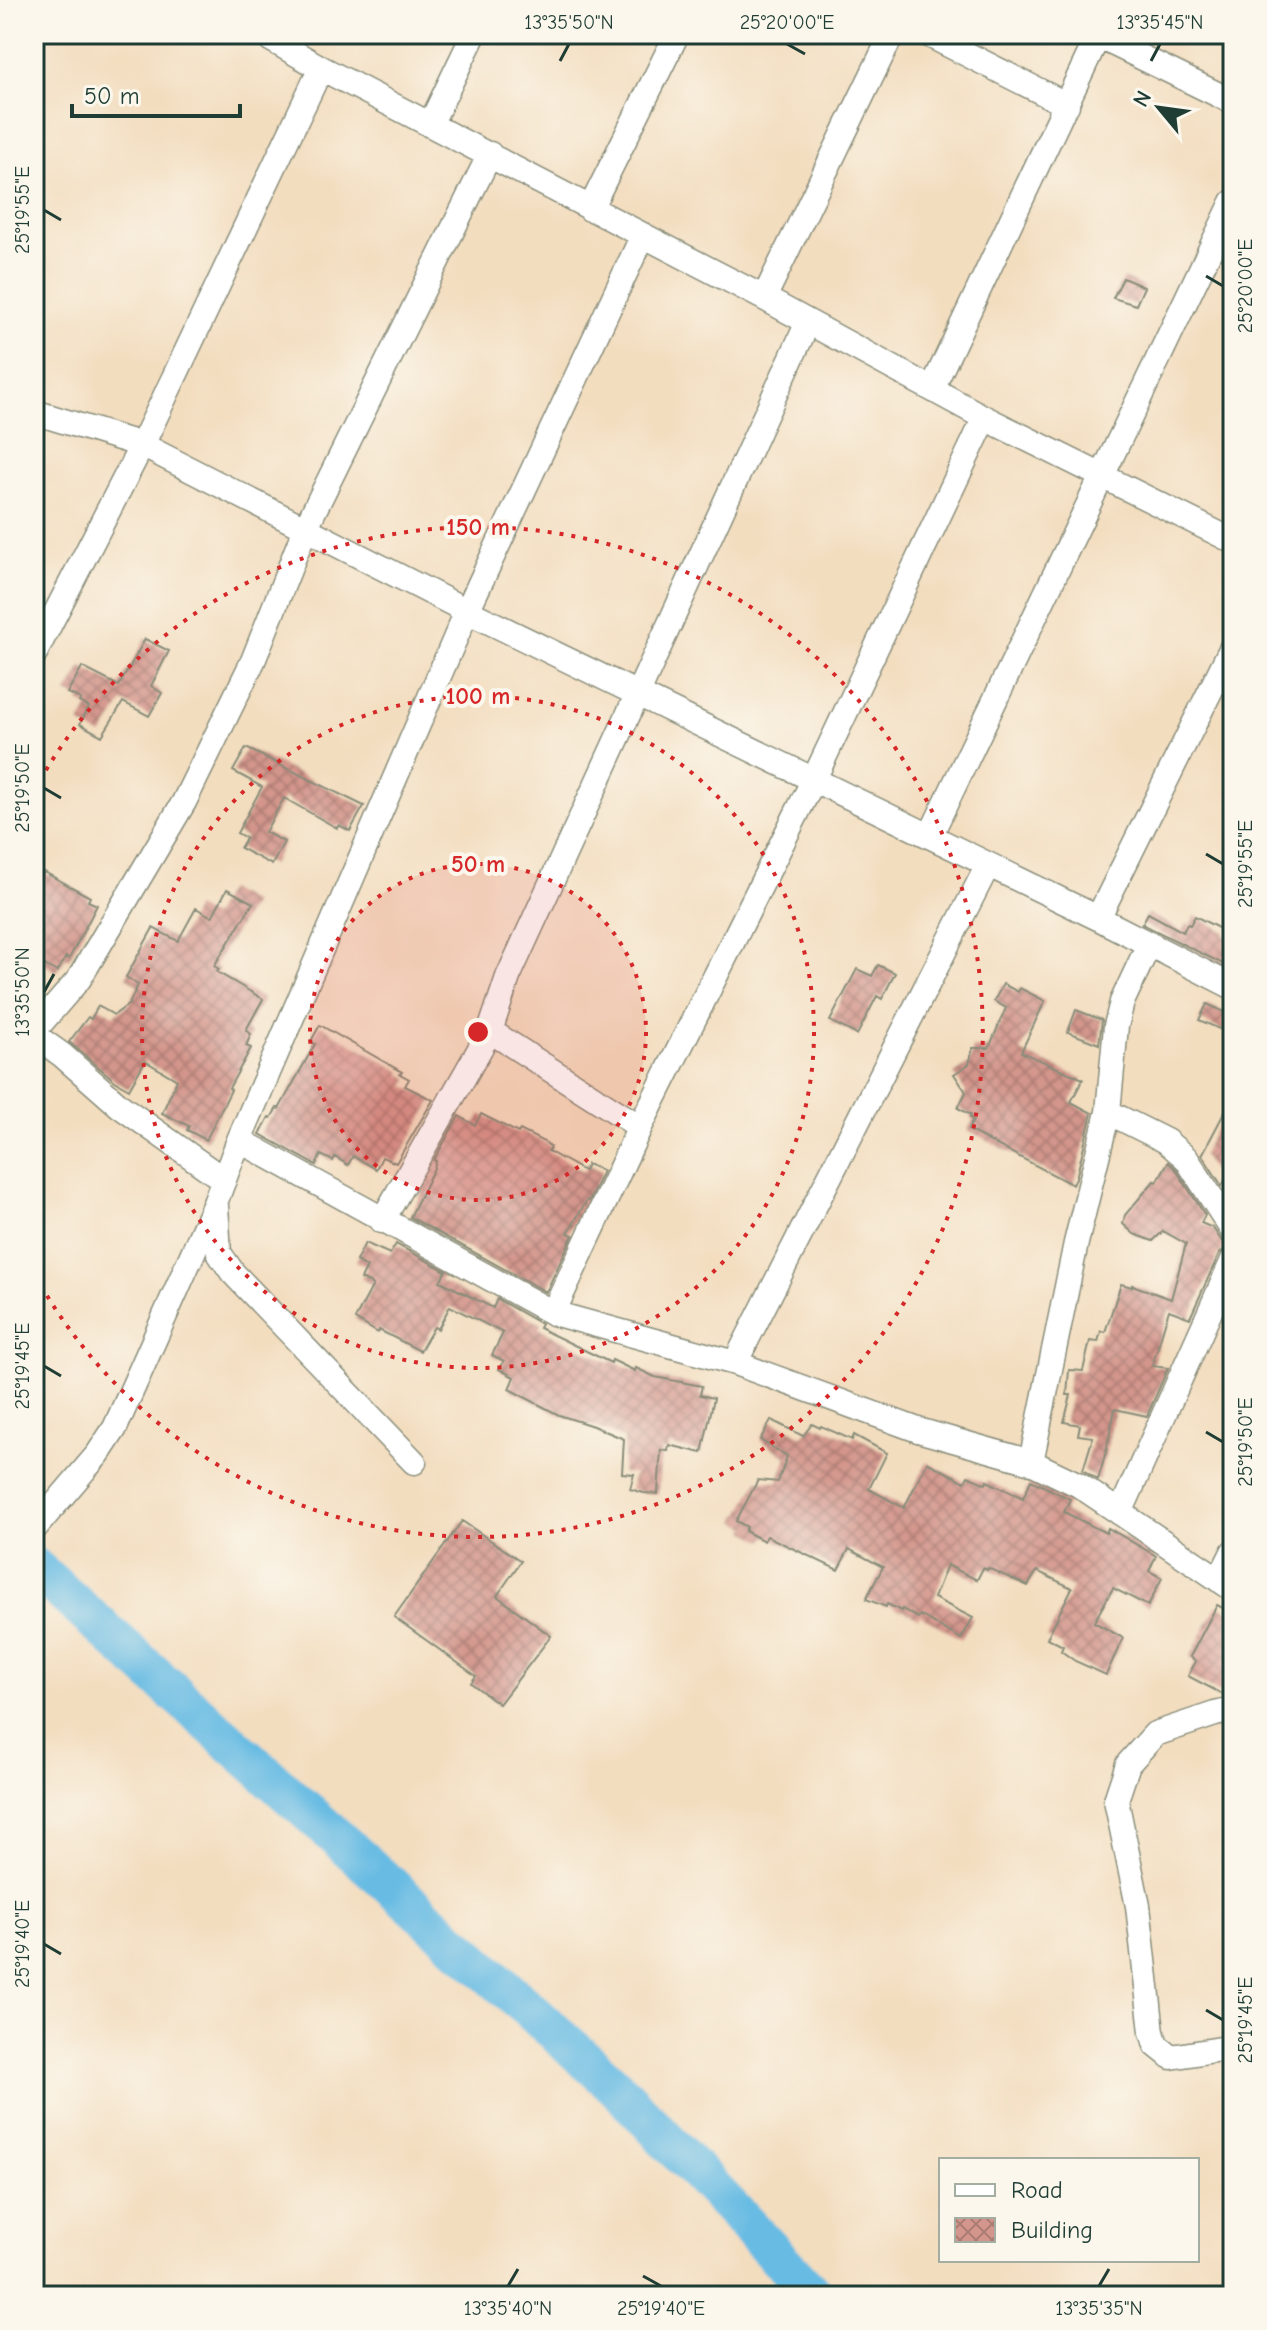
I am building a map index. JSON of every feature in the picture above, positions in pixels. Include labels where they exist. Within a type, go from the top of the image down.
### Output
[{"type":"street","points":[[262,34],[985,418],[1233,541]]},
{"type":"street","points":[[430,125],[474,34]]},
{"type":"street","points":[[590,209],[677,34]]},
{"type":"street","points":[[764,298],[892,34]]},
{"type":"street","points":[[927,34],[1067,105]]},
{"type":"street","points":[[932,389],[1098,35],[1233,102]]},
{"type":"street","points":[[34,655],[142,445],[321,68]]},
{"type":"street","points":[[224,1180],[120,1106],[34,1033],[79,979],[184,802],[253,661],[305,529],[490,154]]},
{"type":"street","points":[[930,836],[1233,202]]},
{"type":"street","points":[[34,1529],[78,1479],[115,1428],[215,1203],[239,1140],[467,611],[643,235]]},
{"type":"street","points":[[382,1221],[490,1031],[508,977],[808,322]]},
{"type":"street","points":[[34,412],[142,445],[467,611],[1098,918],[1233,987]]},
{"type":"street","points":[[553,1313],[640,1127],[814,779],[985,418]]},
{"type":"street","points":[[1098,918],[1233,645]]},
{"type":"street","points":[[735,1363],[988,865]]},
{"type":"street","points":[[1031,1462],[1076,1243],[1108,1112],[1116,1026],[1122,1002],[1149,944]]},
{"type":"street","points":[[490,1031],[640,1127]]},
{"type":"street","points":[[1108,1112],[1166,1141],[1186,1158],[1233,1231]]},
{"type":"street","points":[[239,1140],[553,1313],[735,1363],[918,1430],[1031,1462],[1079,1485],[1226,1584],[1233,1552]]},
{"type":"street","points":[[215,1203],[219,1253],[233,1273],[414,1462]]},
{"type":"street","points":[[1120,1513],[1233,1260]]},
{"type":"street","points":[[1233,1710],[1155,1734],[1128,1764],[1116,1800],[1138,1906],[1156,2045],[1171,2057],[1233,2047]]},
{"type":"building","points":[[1123,278],[1144,287],[1136,305],[1113,298]]},
{"type":"building","points":[[145,639],[169,651],[151,686],[162,693],[149,716],[123,702],[102,736],[80,724],[89,707],[79,702],[81,699],[67,693],[82,667],[119,686]]},
{"type":"building","points":[[246,748],[364,806],[350,831],[339,825],[337,828],[284,798],[265,832],[284,842],[272,865],[240,848],[246,838],[237,833],[262,787],[233,771]]},
{"type":"building","points":[[44,872],[90,897],[88,901],[97,905],[69,959],[66,957],[57,972],[34,959],[34,888]]},
{"type":"building","points":[[227,889],[253,903],[214,966],[219,969],[217,972],[263,999],[246,1030],[251,1034],[246,1046],[251,1048],[206,1140],[187,1130],[189,1126],[162,1113],[177,1080],[145,1061],[129,1089],[69,1042],[88,1017],[91,1019],[98,1006],[114,1015],[129,1004],[138,985],[126,977],[153,928],[178,941],[196,908],[212,917]]},
{"type":"building","points":[[1148,913],[1183,932],[1195,916],[1226,932],[1224,935],[1233,939],[1233,969],[1142,924]]},
{"type":"building","points":[[878,965],[895,973],[882,999],[877,996],[857,1035],[830,1021],[857,969],[872,976]]},
{"type":"building","points":[[1003,984],[1018,992],[1020,988],[1045,1001],[1021,1052],[1083,1079],[1071,1102],[1092,1113],[1073,1185],[968,1130],[973,1120],[971,1115],[958,1108],[966,1092],[954,1074],[969,1064],[973,1048],[989,1048],[1006,1008],[994,1001]]},
{"type":"building","points":[[1207,1004],[1233,1016],[1233,1035],[1199,1020]]},
{"type":"building","points":[[1076,1010],[1102,1020],[1099,1044],[1068,1032]]},
{"type":"building","points":[[320,1025],[402,1072],[400,1074],[409,1079],[405,1086],[433,1100],[396,1163],[382,1157],[376,1169],[353,1156],[348,1165],[335,1157],[333,1161],[321,1155],[316,1165],[260,1134],[269,1117],[279,1109],[315,1044],[311,1041]]},
{"type":"building","points":[[1233,1096],[1233,1181],[1227,1177],[1222,1186],[1202,1155]]},
{"type":"building","points":[[481,1114],[544,1142],[551,1147],[548,1151],[584,1171],[587,1164],[603,1171],[589,1201],[568,1233],[573,1235],[546,1292],[410,1217],[434,1168],[434,1160],[459,1116],[475,1125]]},
{"type":"building","points":[[1168,1162],[1205,1215],[1201,1223],[1213,1228],[1229,1245],[1219,1254],[1190,1318],[1169,1310],[1152,1366],[1168,1368],[1147,1416],[1115,1409],[1098,1480],[1083,1470],[1093,1437],[1078,1435],[1080,1425],[1064,1422],[1071,1395],[1067,1395],[1069,1370],[1083,1371],[1090,1341],[1098,1342],[1101,1331],[1105,1332],[1121,1284],[1171,1299],[1186,1244],[1163,1231],[1153,1241],[1134,1234],[1123,1224],[1125,1215],[1154,1181],[1157,1182]]},
{"type":"building","points":[[365,1243],[390,1254],[396,1244],[446,1271],[440,1281],[493,1308],[497,1299],[541,1324],[539,1328],[611,1363],[612,1360],[655,1377],[702,1386],[700,1395],[714,1398],[702,1453],[669,1445],[668,1451],[661,1450],[658,1494],[630,1489],[634,1474],[622,1473],[624,1439],[559,1415],[509,1389],[514,1377],[499,1369],[504,1361],[492,1355],[503,1333],[450,1306],[438,1329],[434,1327],[420,1351],[379,1330],[378,1333],[355,1319],[373,1285],[361,1279],[367,1267],[356,1261]]},
{"type":"building","points":[[771,1420],[803,1436],[812,1424],[852,1440],[854,1435],[887,1453],[869,1489],[904,1508],[927,1462],[965,1482],[968,1476],[986,1484],[987,1481],[1023,1498],[1031,1480],[1070,1499],[1064,1512],[1106,1533],[1108,1528],[1156,1556],[1149,1571],[1162,1578],[1148,1606],[1113,1588],[1094,1622],[1123,1638],[1106,1675],[1075,1661],[1061,1651],[1063,1646],[1047,1638],[1072,1588],[1037,1571],[1028,1586],[988,1568],[983,1568],[977,1580],[947,1565],[934,1598],[973,1618],[961,1639],[920,1615],[918,1618],[902,1609],[866,1599],[883,1567],[849,1549],[838,1570],[767,1536],[764,1541],[745,1531],[747,1527],[736,1521],[758,1480],[778,1482],[787,1456],[760,1440]]},
{"type":"building","points":[[462,1521],[521,1561],[497,1596],[551,1636],[499,1704],[471,1683],[476,1676],[394,1617]]},
{"type":"building","points":[[1217,1605],[1233,1613],[1233,1695],[1226,1696],[1188,1676],[1196,1661],[1190,1657]]},
{"type":"waterway","points":[[34,1567],[615,2086],[815,2296]]}]
